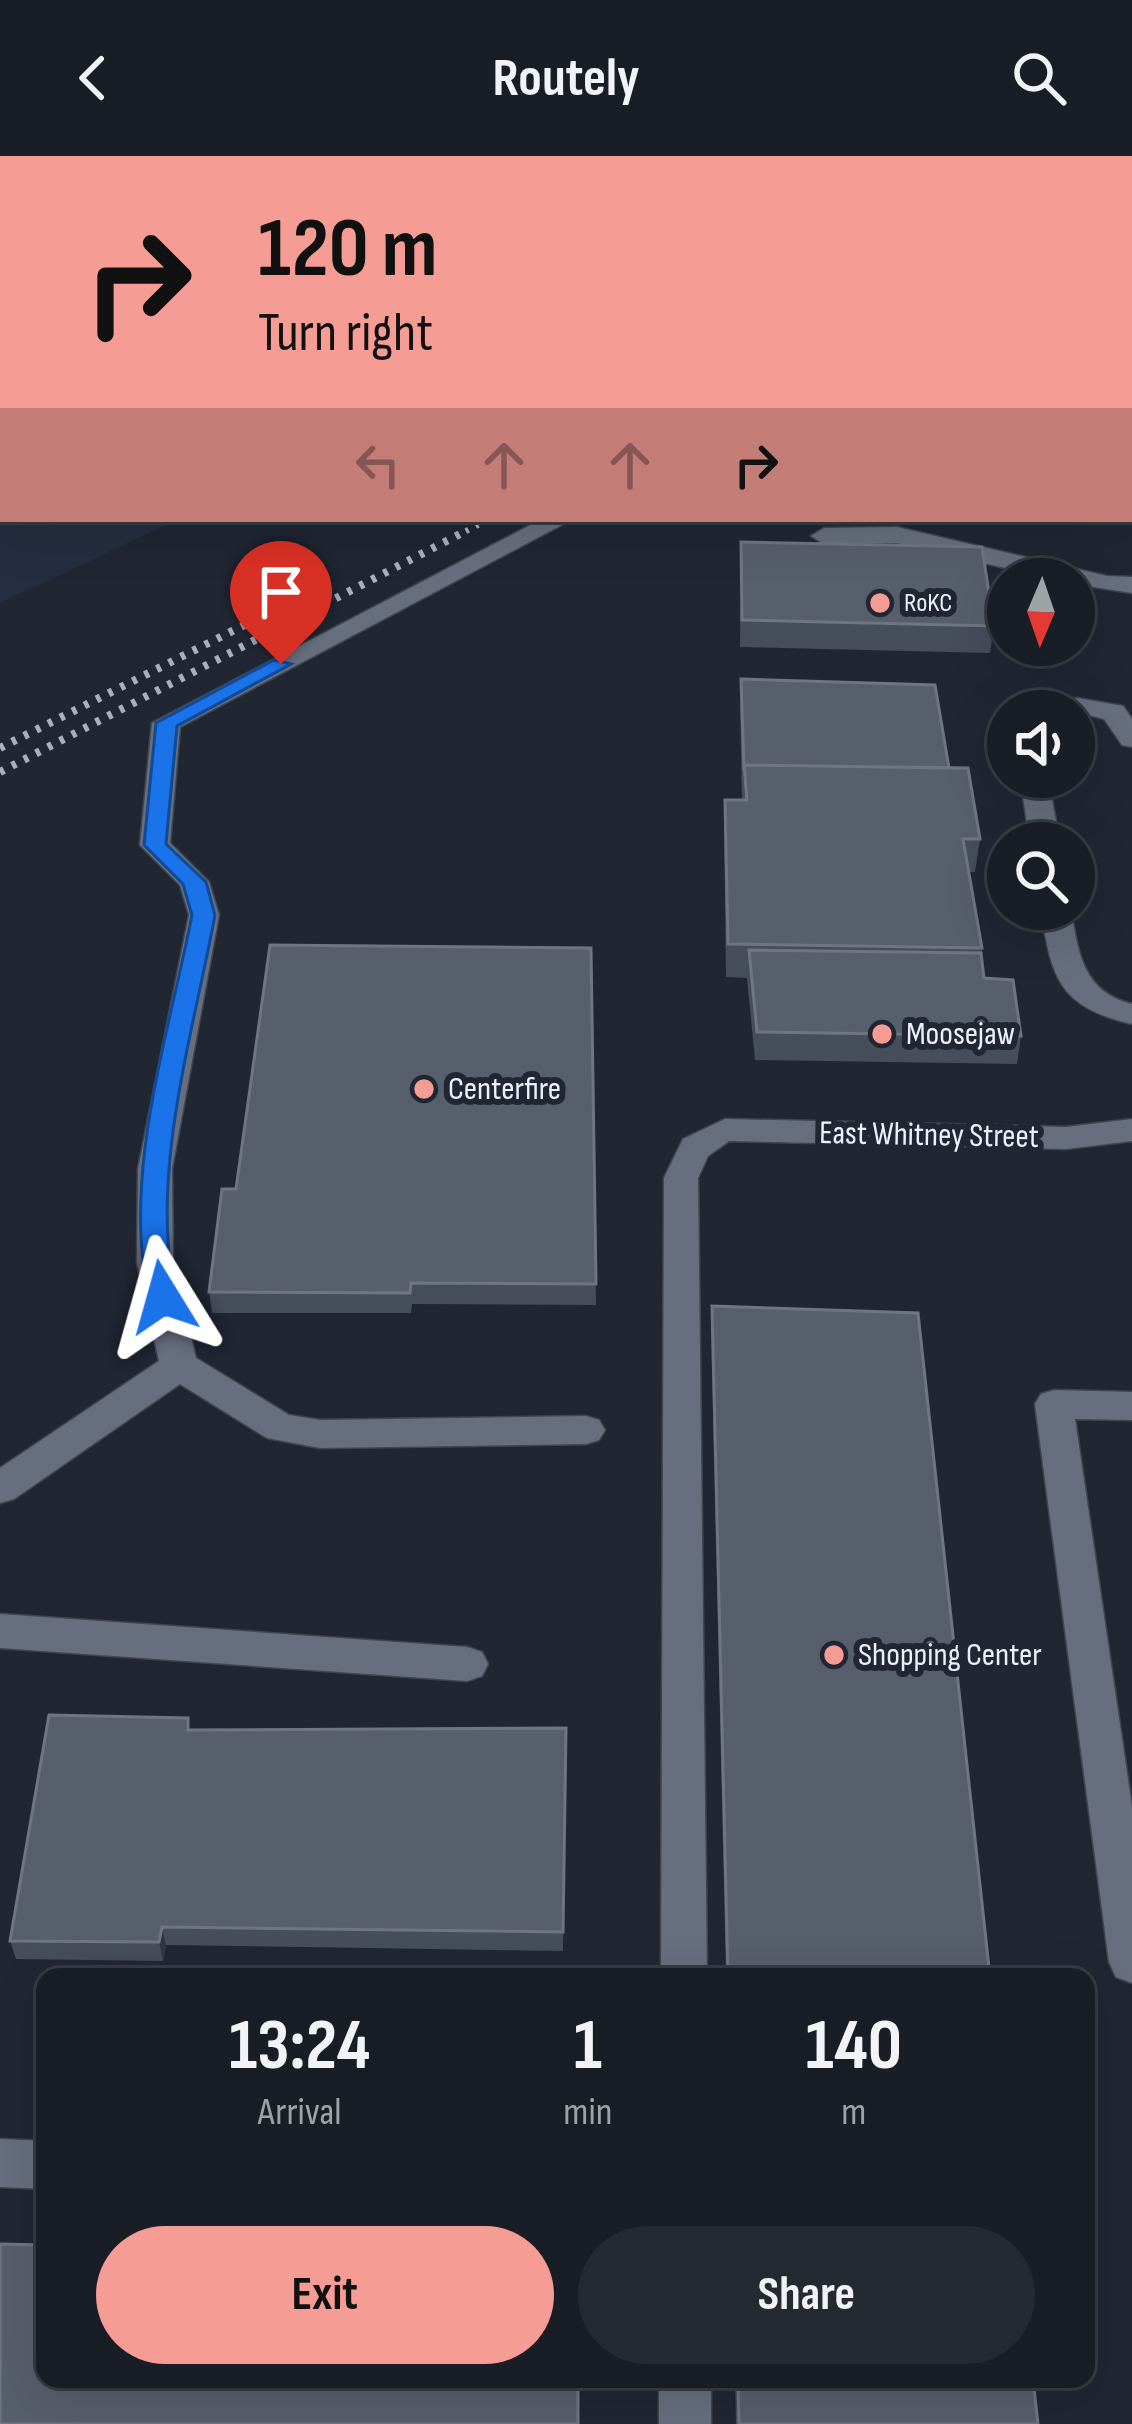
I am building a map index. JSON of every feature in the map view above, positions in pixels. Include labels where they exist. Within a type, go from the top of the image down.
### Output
[{"type":"street","points":[[555,522],[166,723],[155,845],[194,882],[204,915],[155,1169],[154,1263],[179,1366],[250,1414],[280,1428],[320,1433],[586,1430]]},
{"type":"street","points":[[824,536],[897,536],[1107,584],[1132,585]]},
{"type":"street","points":[[1122,712],[1132,739]]},
{"type":"street","points":[[1060,930],[1067,975],[1086,998],[1132,1015]]},
{"type":"street","name":"East Whitney Street","points":[[684,1968],[681,1178],[687,1154],[702,1139],[725,1130],[1066,1138],[1132,1130]]},
{"type":"street","points":[[0,1488],[179,1366]]},
{"type":"street","points":[[1132,1406],[1054,1405],[1132,1962]]},
{"type":"street","points":[[0,1631],[467,1664]]},
{"type":"street","points":[[0,2164],[36,2165]]},
{"type":"street","points":[[685,2388],[686,2424]]},
{"type":"shaded area","points":[[0,522],[173,522],[0,603]]},
{"type":"building","points":[[741,542],[982,547],[987,626],[742,620]]},
{"type":"building","points":[[741,679],[935,685],[949,768],[744,765],[744,770]]},
{"type":"building","points":[[744,765],[968,768],[980,839],[963,839],[982,948],[728,944],[725,800],[747,800]]},
{"type":"building","name":"Centerfire","points":[[270,945],[591,948],[596,1284],[411,1283],[410,1293],[209,1292],[222,1189],[236,1189]]},
{"type":"building","name":"Moosejaw","points":[[749,950],[981,953],[984,978],[1013,980],[1021,1036],[757,1032]]},
{"type":"building","name":"Shopping Center","points":[[712,1306],[918,1313],[989,1968],[728,1968]]},
{"type":"building","points":[[49,1715],[188,1718],[188,1730],[566,1728],[563,1932],[162,1927],[159,1942],[10,1941]]},
{"type":"building","points":[[0,2244],[36,2245],[36,2388],[578,2388],[578,2424],[0,2424]]},
{"type":"building","points":[[738,2388],[1034,2388],[1038,2424],[739,2424]]},
{"type":"railway","points":[[462,533],[484,522]]},
{"type":"railway","points":[[0,772],[462,533]]},
{"type":"railway","points":[[456,536],[462,533]]},
{"type":"railway","points":[[0,748],[290,602]]},
{"type":"place","name":"RoKC","points":[[880,603]]},
{"type":"place","name":"Moosejaw","points":[[882,1034]]},
{"type":"place","name":"Centerfire","points":[[424,1089]]},
{"type":"place","name":"Shopping Center","points":[[834,1655]]},
{"type":"route","points":[[163,1297],[154,1263],[155,1169],[204,915],[194,882],[155,845],[166,723],[281,664]]}]
